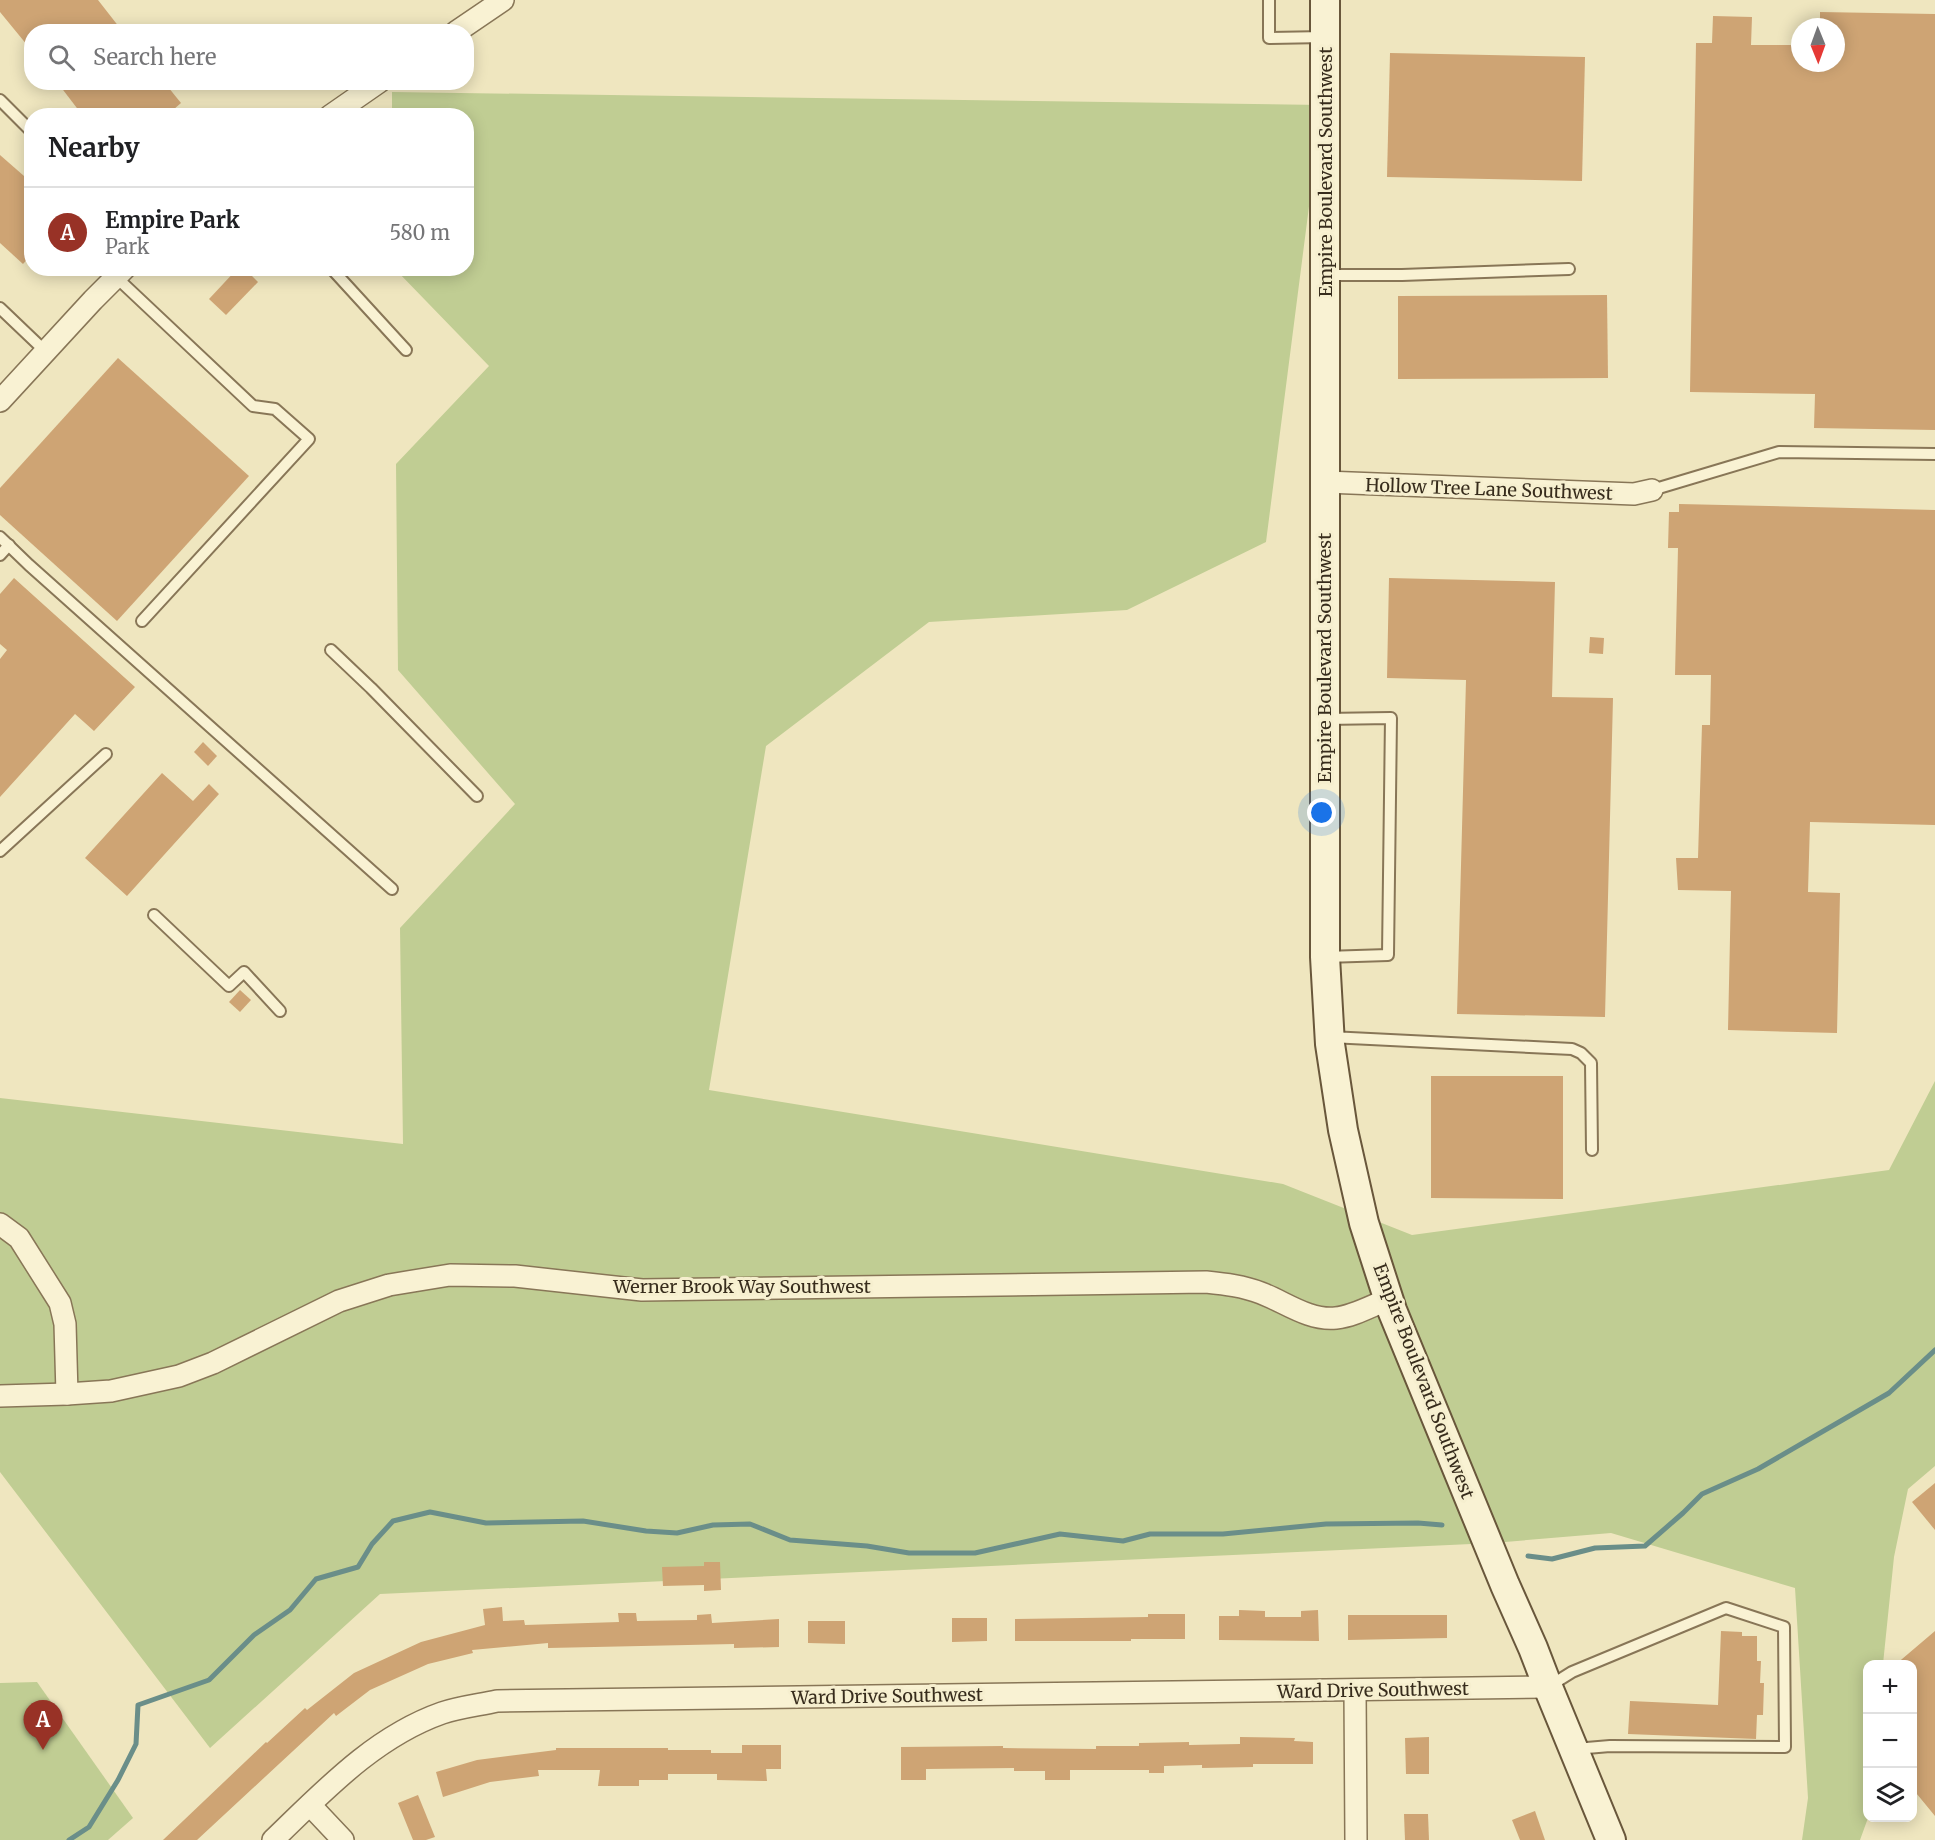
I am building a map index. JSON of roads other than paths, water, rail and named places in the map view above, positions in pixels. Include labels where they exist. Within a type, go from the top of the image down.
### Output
[{"type":"street","points":[[468,24],[503,0]]},
{"type":"street","name":"Empire Boulevard Southwest","points":[[1325,0],[1324,957],[1330,1037],[1343,1130],[1364,1223],[1389,1299],[1611,1840]]},
{"type":"street","points":[[342,108],[367,90]]},
{"type":"street","points":[[0,400],[118,276]]},
{"type":"street","name":"Hollow Tree Lane Southwest","points":[[1324,482],[1634,495],[1652,490]]},
{"type":"street","points":[[0,1224],[19,1238],[60,1303],[65,1324],[67,1394]]},
{"type":"street","name":"Werner Brook Way Southwest","points":[[0,1396],[111,1391],[179,1376],[213,1364],[339,1300],[389,1285],[450,1275],[515,1276],[642,1290],[1206,1282],[1251,1290],[1312,1316],[1333,1318],[1350,1316],[1389,1299]]},
{"type":"street","name":"Ward Drive Southwest","points":[[273,1840],[358,1760],[396,1734],[443,1713],[497,1701],[1548,1688]]},
{"type":"street","points":[[1355,1690],[1356,1840]]},
{"type":"street","points":[[310,1805],[343,1840]]},
{"type":"lane","points":[[1269,0],[1269,38],[1325,38]]},
{"type":"lane","points":[[2,106],[24,125]]},
{"type":"lane","points":[[1325,275],[1402,275],[1569,269]]},
{"type":"lane","points":[[124,276],[253,406],[275,409],[309,439],[142,621]]},
{"type":"lane","points":[[338,276],[406,350]]},
{"type":"lane","points":[[0,308],[45,351]]},
{"type":"lane","points":[[1652,490],[1779,452],[1935,453]]},
{"type":"lane","points":[[0,537],[393,889]]},
{"type":"lane","points":[[0,555],[9,545]]},
{"type":"lane","points":[[331,650],[477,796]]},
{"type":"lane","points":[[1324,719],[1391,718],[1388,955],[1324,957]]},
{"type":"lane","points":[[0,851],[106,754]]},
{"type":"lane","points":[[154,915],[229,986],[244,972],[280,1011]]},
{"type":"lane","points":[[1330,1037],[1572,1049],[1581,1053],[1592,1063],[1592,1150]]},
{"type":"lane","points":[[1548,1688],[1572,1672],[1726,1608],[1784,1627],[1785,1748],[1611,1746],[1573,1749]]},
{"type":"waterway","points":[[1528,1556],[1552,1559],[1595,1548],[1645,1546],[1702,1494],[1758,1469],[1889,1393],[1935,1350]]},
{"type":"waterway","points":[[69,1840],[89,1827],[118,1780],[136,1744],[138,1705],[209,1680],[254,1635],[290,1610],[316,1579],[358,1567],[372,1544],[393,1521],[430,1512],[486,1523],[583,1521],[646,1531],[677,1533],[713,1525],[750,1524],[790,1540],[867,1546],[909,1553],[975,1553],[1060,1534],[1123,1541],[1150,1534],[1223,1534],[1326,1524],[1442,1525]]},
{"type":"place","name":"Empire Park","points":[[43,1750]]}]
